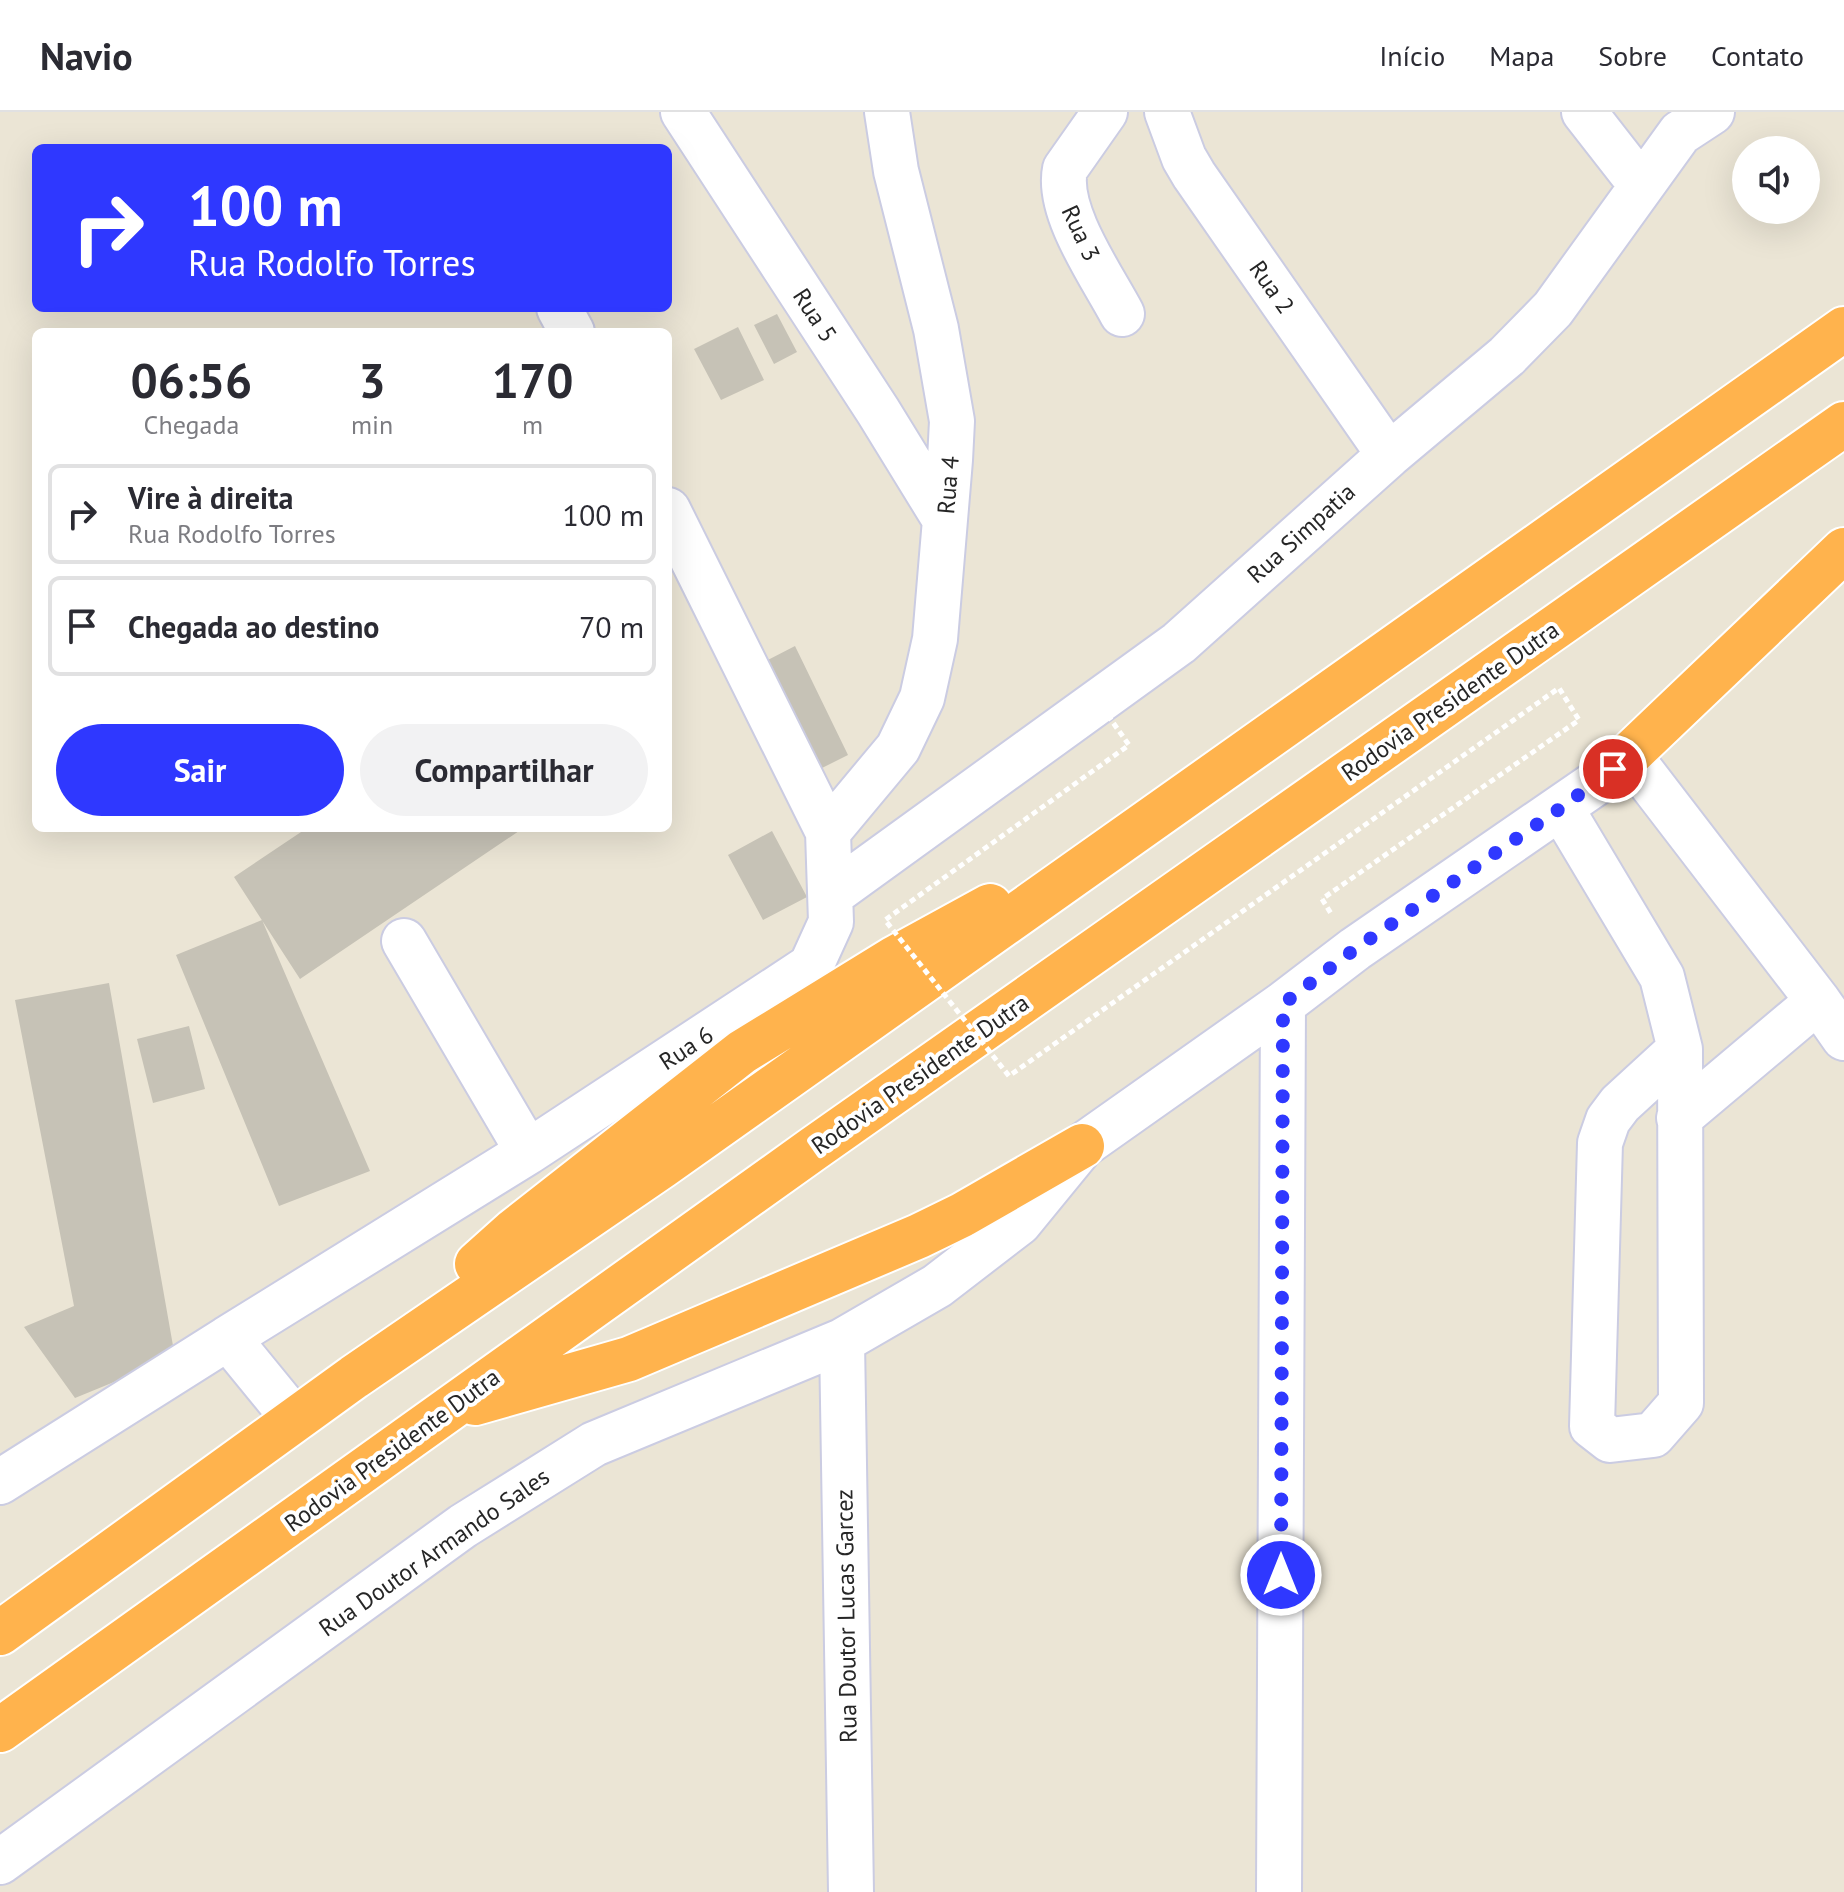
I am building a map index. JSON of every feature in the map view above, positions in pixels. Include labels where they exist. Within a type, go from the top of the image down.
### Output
[{"type":"highway","points":[[0,1633],[354,1377],[662,1166],[1844,329]]},
{"type":"highway","name":"Rodovia Presidente Dutra","points":[[0,1730],[826,1140],[1844,424]]},
{"type":"highway","points":[[1629,755],[1844,550]]},
{"type":"highway","points":[[446,1411],[629,1359],[919,1236],[962,1215],[1082,1146]]},
{"type":"street","name":"Rua 5","points":[[683,112],[878,411],[945,520]]},
{"type":"street","name":"Rua 4","points":[[828,832],[898,748],[922,698],[935,639],[945,520],[952,421],[936,329],[896,171],[887,112]]},
{"type":"street","name":"Rua 3","points":[[1105,112],[1065,169],[1062,180],[1064,196],[1080,236],[1122,314]]},
{"type":"street","name":"Rua 2","points":[[1167,112],[1184,158],[1194,175],[1389,455]]},
{"type":"street","points":[[1584,112],[1641,185]]},
{"type":"street","name":"Rua Simpatia","points":[[848,894],[1179,643],[1389,455],[1507,356],[1553,309],[1692,119]]},
{"type":"street","name":"Rua 6","points":[[0,1482],[528,1152],[811,966],[848,894],[828,832],[672,518]]},
{"type":"street","points":[[1629,755],[1844,1038]]},
{"type":"street","name":"Rua Doutor Armando Sales","points":[[0,1862],[463,1526],[594,1444],[842,1341],[937,1286],[1019,1223],[1082,1146],[1283,1004],[1355,949],[1561,808],[1629,755]]},
{"type":"street","points":[[1561,808],[1662,977],[1680,1049],[1681,1403],[1653,1435],[1610,1440],[1592,1426],[1600,1143],[1608,1120],[1620,1104],[1680,1049]]},
{"type":"street","points":[[404,941],[528,1152]]},
{"type":"street","points":[[1679,1118],[1818,1001]]},
{"type":"street","points":[[1279,1892],[1283,1004]]},
{"type":"street","points":[[228,1338],[295,1420]]},
{"type":"street","name":"Rua Doutor Lucas Garcez","points":[[842,1341],[851,1892]]},
{"type":"path","points":[[848,894],[1109,717],[1129,745],[885,920],[1009,1076],[1559,688],[1579,720],[1322,899]]},
{"type":"building","points":[[777,314],[797,352],[774,364],[754,325]]},
{"type":"building","points":[[738,327],[764,380],[721,400],[694,349]]},
{"type":"building","points":[[795,646],[848,755],[808,775],[756,666]]},
{"type":"building","points":[[772,831],[807,897],[763,920],[728,855]]},
{"type":"building","points":[[301,832],[518,832],[300,979],[234,877]]},
{"type":"building","points":[[262,920],[370,1171],[279,1206],[176,955]]},
{"type":"building","points":[[109,983],[175,1357],[75,1398],[24,1327],[74,1306],[15,1000]]},
{"type":"building","points":[[189,1026],[205,1089],[153,1103],[137,1039]]},
{"type":"route","points":[[1281,1575],[1283,1004],[1355,949],[1613,769]]}]
